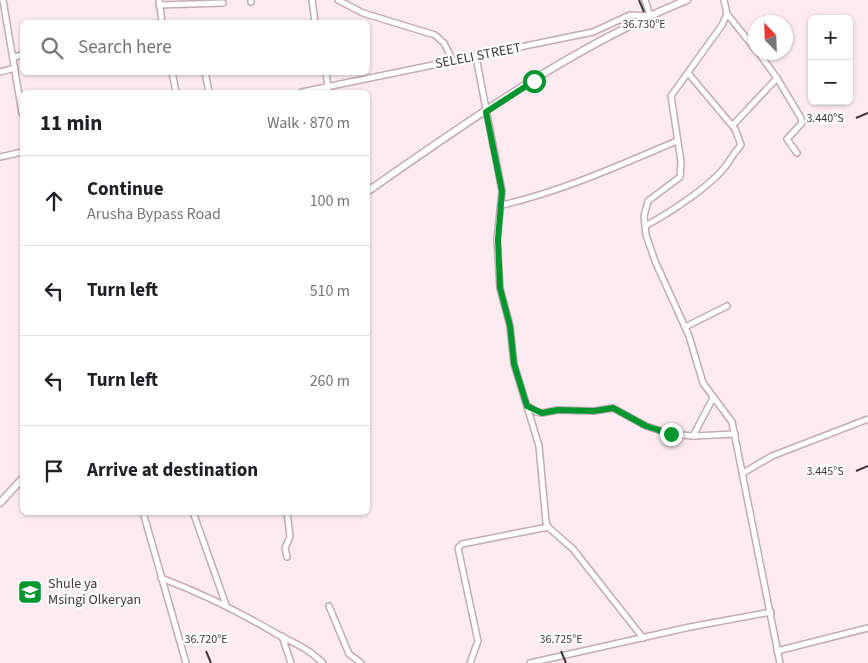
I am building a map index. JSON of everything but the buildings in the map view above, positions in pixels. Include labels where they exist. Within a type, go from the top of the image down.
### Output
[{"type":"main road","points":[[370,190],[560,65],[650,16],[687,0]]},
{"type":"main road","points":[[0,503],[20,481]]},
{"type":"street","points":[[3,0],[20,100]]},
{"type":"street","points":[[312,0],[315,20]]},
{"type":"street","points":[[338,0],[362,13],[435,35],[444,43],[453,61]]},
{"type":"street","points":[[645,0],[650,16]]},
{"type":"street","points":[[724,0],[727,14],[748,41]]},
{"type":"street","points":[[162,20],[159,2],[223,3]]},
{"type":"street","name":"SELELI STREET","points":[[315,90],[593,32],[632,14],[650,16]]},
{"type":"street","points":[[727,14],[717,34],[671,96],[681,162],[680,177],[648,200],[644,210],[645,226],[655,261],[685,327],[700,376],[713,398],[727,412],[736,434],[780,663]]},
{"type":"street","points":[[14,57],[20,56]]},
{"type":"street","points":[[476,57],[502,191],[498,240],[500,288],[510,326],[514,364],[539,446],[548,527],[573,549],[643,638]]},
{"type":"street","points":[[763,60],[777,78],[802,120],[802,124],[787,139],[797,153]]},
{"type":"street","points":[[0,72],[15,68]]},
{"type":"street","points":[[645,226],[694,193],[727,164],[732,154],[742,142],[732,125],[688,74]]},
{"type":"street","points":[[173,75],[176,90]]},
{"type":"street","points":[[205,75],[208,90]]},
{"type":"street","points":[[326,75],[328,88]]},
{"type":"street","points":[[732,125],[777,78]]},
{"type":"street","points":[[502,206],[548,194],[576,184],[677,141]]},
{"type":"street","points":[[0,157],[20,152]]},
{"type":"street","points":[[685,327],[727,306]]},
{"type":"street","points":[[693,436],[713,398]]},
{"type":"street","points":[[527,406],[542,413],[558,410],[594,411],[613,408],[659,431],[693,436],[736,434]]},
{"type":"street","points":[[743,473],[772,456],[868,419]]},
{"type":"street","points":[[144,515],[186,663]]},
{"type":"street","points":[[194,515],[226,605]]},
{"type":"street","points":[[287,515],[290,537],[285,548],[287,557]]},
{"type":"street","points":[[470,663],[477,647],[478,638],[458,548],[462,544],[548,527]]},
{"type":"street","points":[[161,578],[226,605],[304,646],[323,663]]},
{"type":"street","points":[[329,606],[350,654],[361,663]]},
{"type":"street","points":[[530,663],[771,612]]},
{"type":"street","points":[[778,651],[868,628]]},
{"type":"street","points":[[282,636],[291,663]]},
{"type":"place","name":"Shule ya Msingi Olkeryan","points":[[30,592]]},
{"type":"route","points":[[534,81],[486,112],[502,191],[498,240],[500,288],[510,326],[514,364],[527,406],[536,412],[542,413],[558,410],[587,412],[613,408],[646,426],[671,434]]}]
